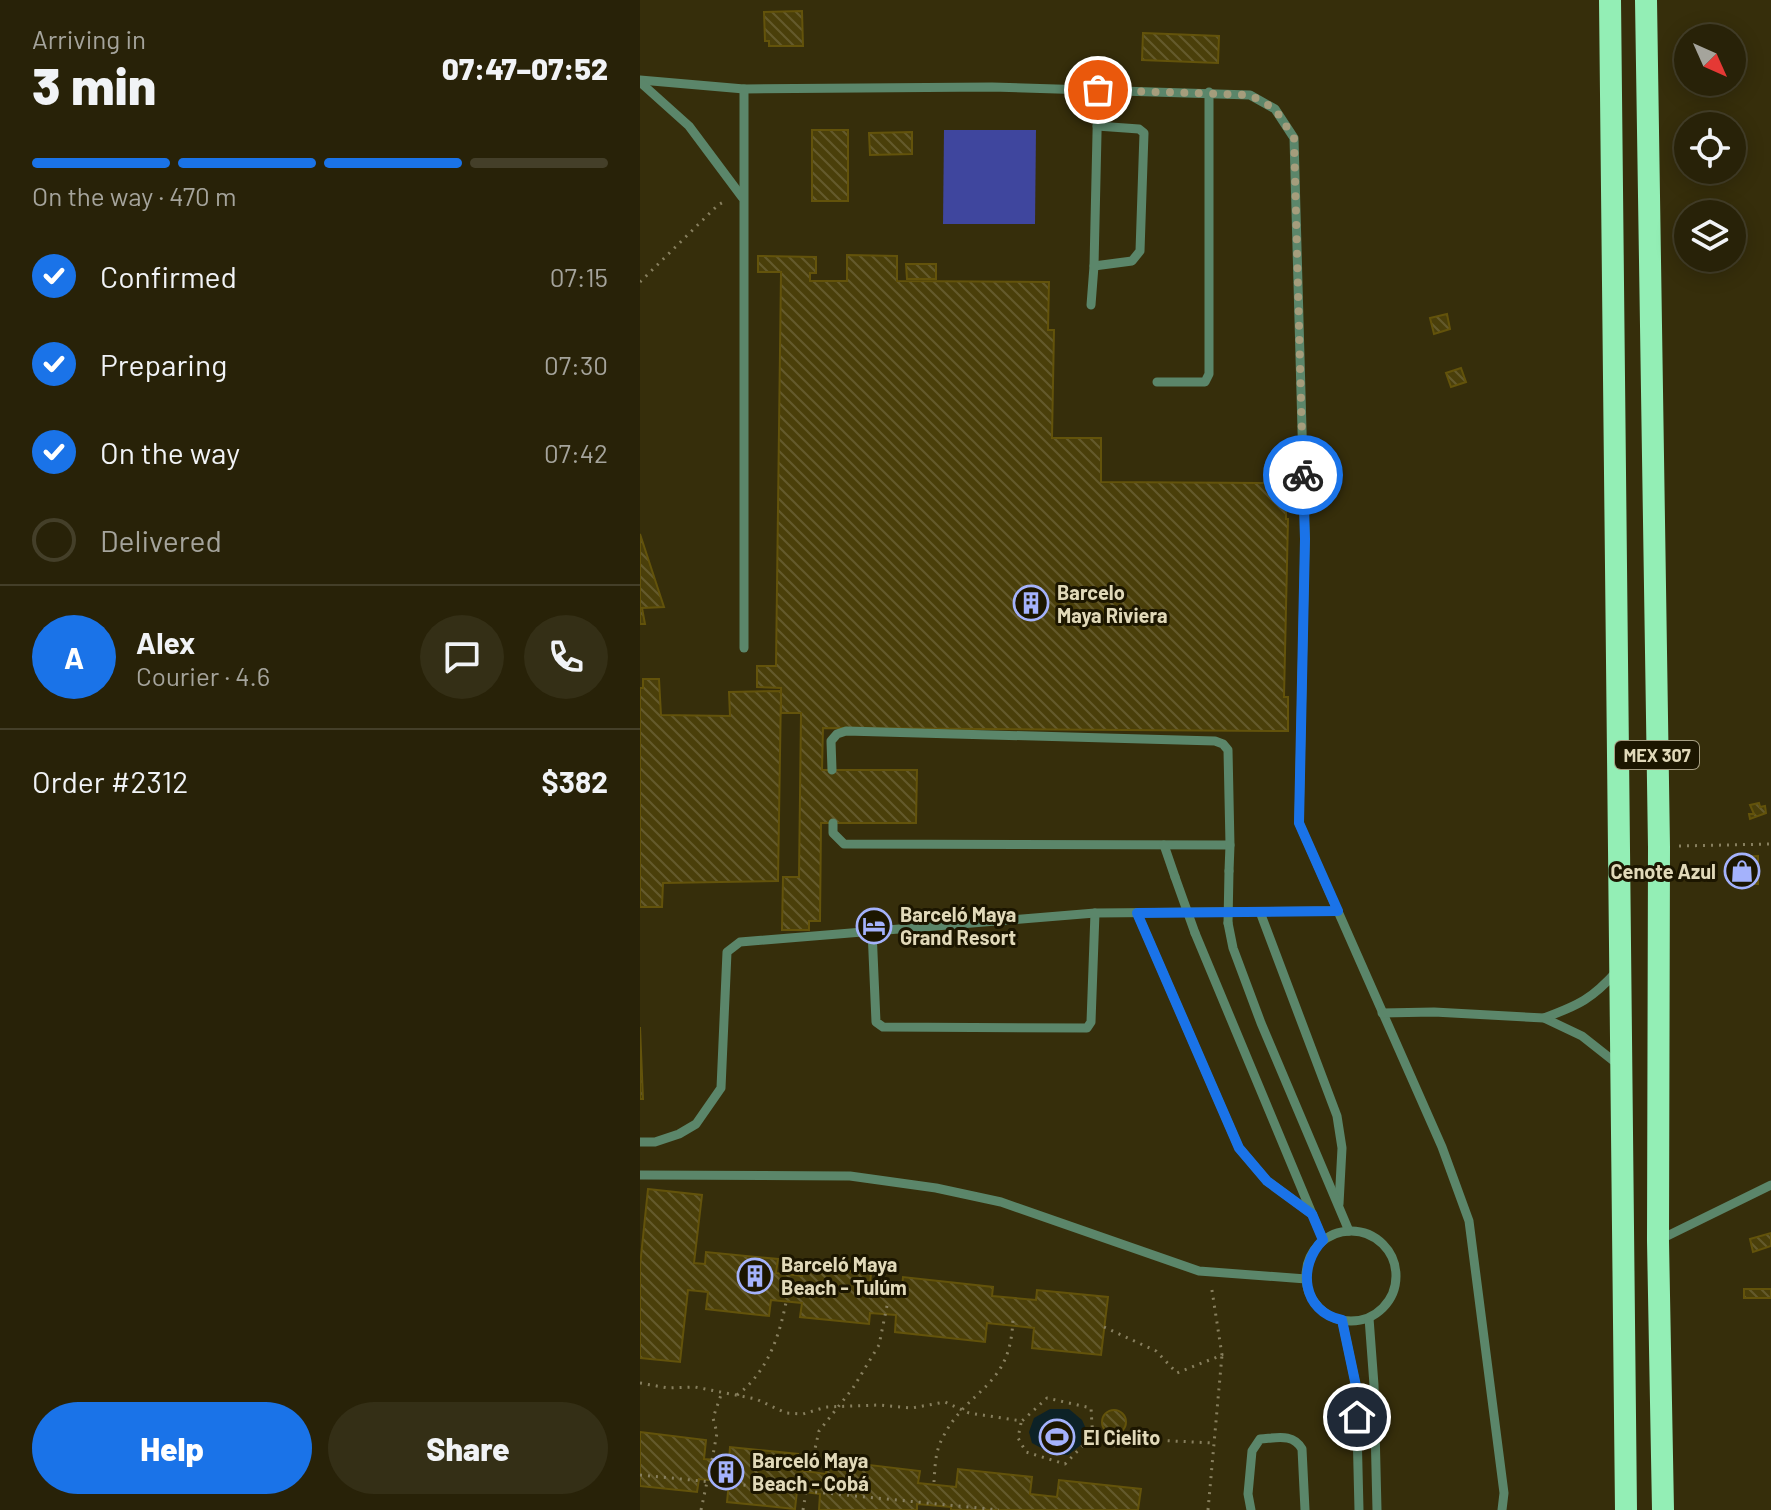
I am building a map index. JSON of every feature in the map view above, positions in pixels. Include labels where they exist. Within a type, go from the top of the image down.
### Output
[{"type":"highway","name":"MEX 307","points":[[1610,0],[1626,1510]]},
{"type":"highway","name":"MEX 307","points":[[1646,0],[1659,847],[1658,1241],[1663,1510]]},
{"type":"lane","points":[[640,81],[744,89],[992,87],[1250,95],[1275,109],[1294,138],[1305,539],[1299,823],[1442,1147],[1469,1221],[1504,1493],[1502,1510]]},
{"type":"lane","points":[[640,81],[689,126],[742,197]]},
{"type":"lane","points":[[744,89],[744,648]]},
{"type":"lane","points":[[1091,305],[1098,90]]},
{"type":"lane","points":[[1157,382],[1205,382],[1209,374],[1209,92]]},
{"type":"lane","points":[[1094,266],[1132,261],[1140,251],[1144,133],[1139,129],[1097,126]]},
{"type":"lane","points":[[832,770],[831,741],[837,734],[846,731],[1215,741],[1223,744],[1228,750],[1228,923],[1233,948],[1261,1023],[1349,1231]]},
{"type":"lane","points":[[833,823],[833,833],[844,844],[1230,845]]},
{"type":"lane","points":[[1164,845],[1195,933],[1323,1240]]},
{"type":"lane","points":[[640,1142],[655,1142],[696,1124],[721,1088],[727,952],[740,942],[1095,913],[1338,911]]},
{"type":"lane","points":[[1260,912],[1337,1116],[1342,1148],[1339,1208]]},
{"type":"lane","points":[[872,930],[876,1022],[883,1027],[1087,1028],[1091,1022],[1095,913]]},
{"type":"lane","points":[[1137,913],[1239,1148],[1267,1181],[1312,1214]]},
{"type":"lane","points":[[1544,1018],[1582,1003],[1600,991],[1622,965]]},
{"type":"lane","points":[[1382,1013],[1434,1012],[1544,1018],[1582,1036],[1623,1069]]},
{"type":"lane","points":[[640,1175],[850,1176],[936,1188],[1001,1202],[1177,1265],[1209,1272],[1306,1279]]},
{"type":"lane","points":[[1658,1241],[1771,1185]]},
{"type":"lane","points":[[1349,1231],[1365,1233],[1383,1244],[1394,1263],[1395,1285],[1386,1304],[1369,1318],[1342,1320],[1318,1308],[1306,1279],[1310,1257],[1323,1240],[1349,1231]]},
{"type":"lane","points":[[1369,1318],[1377,1510]]},
{"type":"lane","points":[[1342,1320],[1356,1386],[1359,1510]]},
{"type":"lane","points":[[1251,1510],[1248,1494],[1255,1444],[1260,1439],[1288,1437],[1302,1449],[1305,1510]]},
{"type":"path","points":[[640,282],[718,205],[728,199],[742,197]]},
{"type":"path","points":[[1659,847],[1771,844]]},
{"type":"path","points":[[1208,1510],[1222,1355],[1209,1272]]},
{"type":"path","points":[[737,1395],[762,1372],[783,1321],[788,1292]]},
{"type":"path","points":[[810,1471],[819,1431],[853,1388],[879,1345],[888,1301]]},
{"type":"path","points":[[934,1482],[936,1454],[942,1438],[964,1409],[995,1378],[1006,1361],[1013,1338],[1013,1316]]},
{"type":"path","points":[[1104,1327],[1156,1351],[1177,1373],[1222,1355]]},
{"type":"path","points":[[640,1383],[668,1388],[695,1387],[737,1395],[756,1399],[786,1413],[803,1414],[826,1407],[879,1405],[912,1408],[945,1402],[969,1413],[1022,1421]]},
{"type":"path","points":[[712,1460],[717,1433],[713,1418],[722,1392]]},
{"type":"path","points":[[1093,1435],[1065,1464],[1026,1452],[1018,1438],[1022,1421],[1047,1398],[1091,1408],[1093,1435],[1098,1441],[1116,1446],[1132,1439],[1214,1443]]},
{"type":"path","points":[[640,1475],[999,1510]]},
{"type":"path","points":[[701,1510],[707,1482]]},
{"type":"path","points":[[803,1510],[806,1492]]},
{"type":"shaded area","points":[[944,130],[1036,130],[1035,224],[943,224]]},
{"type":"water","name":"El Cielito","points":[[1050,1409],[1069,1409],[1082,1420],[1087,1431],[1081,1445],[1068,1455],[1052,1454],[1032,1443],[1029,1432],[1034,1418]]},
{"type":"building","points":[[802,11],[803,46],[769,46],[769,41],[765,41],[764,12]]},
{"type":"building","points":[[1143,33],[1219,36],[1218,63],[1142,60]]},
{"type":"building","points":[[812,130],[848,130],[848,201],[812,201]]},
{"type":"building","points":[[912,132],[912,154],[870,155],[869,133]]},
{"type":"building","name":"Barcelo Maya Riviera","points":[[847,255],[897,256],[897,281],[1049,282],[1048,330],[1054,330],[1052,438],[1101,438],[1101,482],[1264,483],[1265,465],[1278,465],[1278,479],[1286,479],[1288,519],[1284,697],[1288,697],[1288,731],[823,728],[822,770],[917,770],[916,823],[821,823],[820,921],[809,921],[809,930],[782,930],[783,877],[799,877],[801,713],[781,713],[781,688],[757,687],[757,666],[776,666],[781,272],[758,272],[758,256],[816,257],[816,273],[810,273],[810,281],[847,281]]},
{"type":"building","points":[[906,264],[936,264],[936,279],[907,279]]},
{"type":"building","points":[[1447,314],[1450,329],[1434,334],[1430,318]]},
{"type":"building","points":[[1461,368],[1466,382],[1451,387],[1446,373]]},
{"type":"building","points":[[640,534],[664,607],[642,608],[645,624],[640,624]]},
{"type":"building","points":[[643,679],[659,679],[661,715],[730,716],[729,692],[781,691],[778,881],[663,883],[662,907],[640,907],[640,688],[643,688]]},
{"type":"building","points":[[1759,803],[1760,807],[1765,806],[1766,813],[1750,819],[1749,814],[1754,814],[1750,805]]},
{"type":"building","points":[[1758,856],[1758,884],[1743,884],[1743,875],[1735,875],[1735,857]]},
{"type":"building","points":[[640,1027],[643,1099],[640,1099]]},
{"type":"building","name":"Barceló Maya Beach - Tulúm","points":[[648,1189],[702,1195],[694,1263],[705,1264],[706,1252],[778,1259],[776,1273],[802,1276],[803,1266],[871,1273],[870,1285],[902,1288],[903,1277],[993,1287],[992,1296],[1036,1300],[1037,1290],[1108,1297],[1101,1355],[1032,1348],[1034,1328],[987,1323],[985,1342],[895,1332],[896,1315],[870,1313],[869,1324],[800,1317],[802,1303],[771,1300],[769,1316],[706,1309],[708,1292],[688,1290],[680,1362],[640,1358],[640,1266]]},
{"type":"building","points":[[1771,1233],[1771,1246],[1753,1252],[1750,1239]]},
{"type":"building","points":[[1744,1289],[1771,1289],[1771,1298],[1744,1298]]},
{"type":"building","points":[[1114,1410],[1123,1413],[1126,1422],[1123,1431],[1114,1434],[1105,1431],[1102,1422],[1105,1413]]},
{"type":"building","name":"Barceló Maya Beach - Cobá","points":[[640,1432],[706,1440],[704,1459],[729,1461],[730,1447],[798,1454],[796,1470],[826,1474],[828,1460],[920,1471],[918,1483],[956,1487],[958,1469],[1032,1477],[1030,1494],[1057,1497],[1059,1480],[1141,1489],[1138,1510],[951,1510],[951,1507],[917,1504],[917,1510],[819,1510],[820,1494],[797,1491],[795,1509],[727,1502],[729,1482],[699,1479],[697,1492],[640,1486]]},
{"type":"way so far","points":[[1098,90],[1250,95],[1275,109],[1294,138],[1303,475]]},
{"type":"place","name":"Barcelo Maya Riviera","points":[[1031,603]]},
{"type":"place","name":"Cenote Azul","points":[[1742,871]]},
{"type":"place","name":"Barceló Maya Grand Resort","points":[[874,926]]},
{"type":"place","name":"Barceló Maya Beach - Tulúm","points":[[755,1276]]},
{"type":"place","name":"El Cielito","points":[[1057,1437]]},
{"type":"place","name":"Barceló Maya Beach - Cobá","points":[[726,1472]]},
{"type":"route","points":[[1303,475],[1305,539],[1299,823],[1338,911],[1137,913],[1239,1148],[1267,1181],[1312,1214],[1323,1240],[1315,1248],[1306,1268],[1307,1289],[1318,1308],[1342,1320],[1356,1386],[1357,1417]]}]
